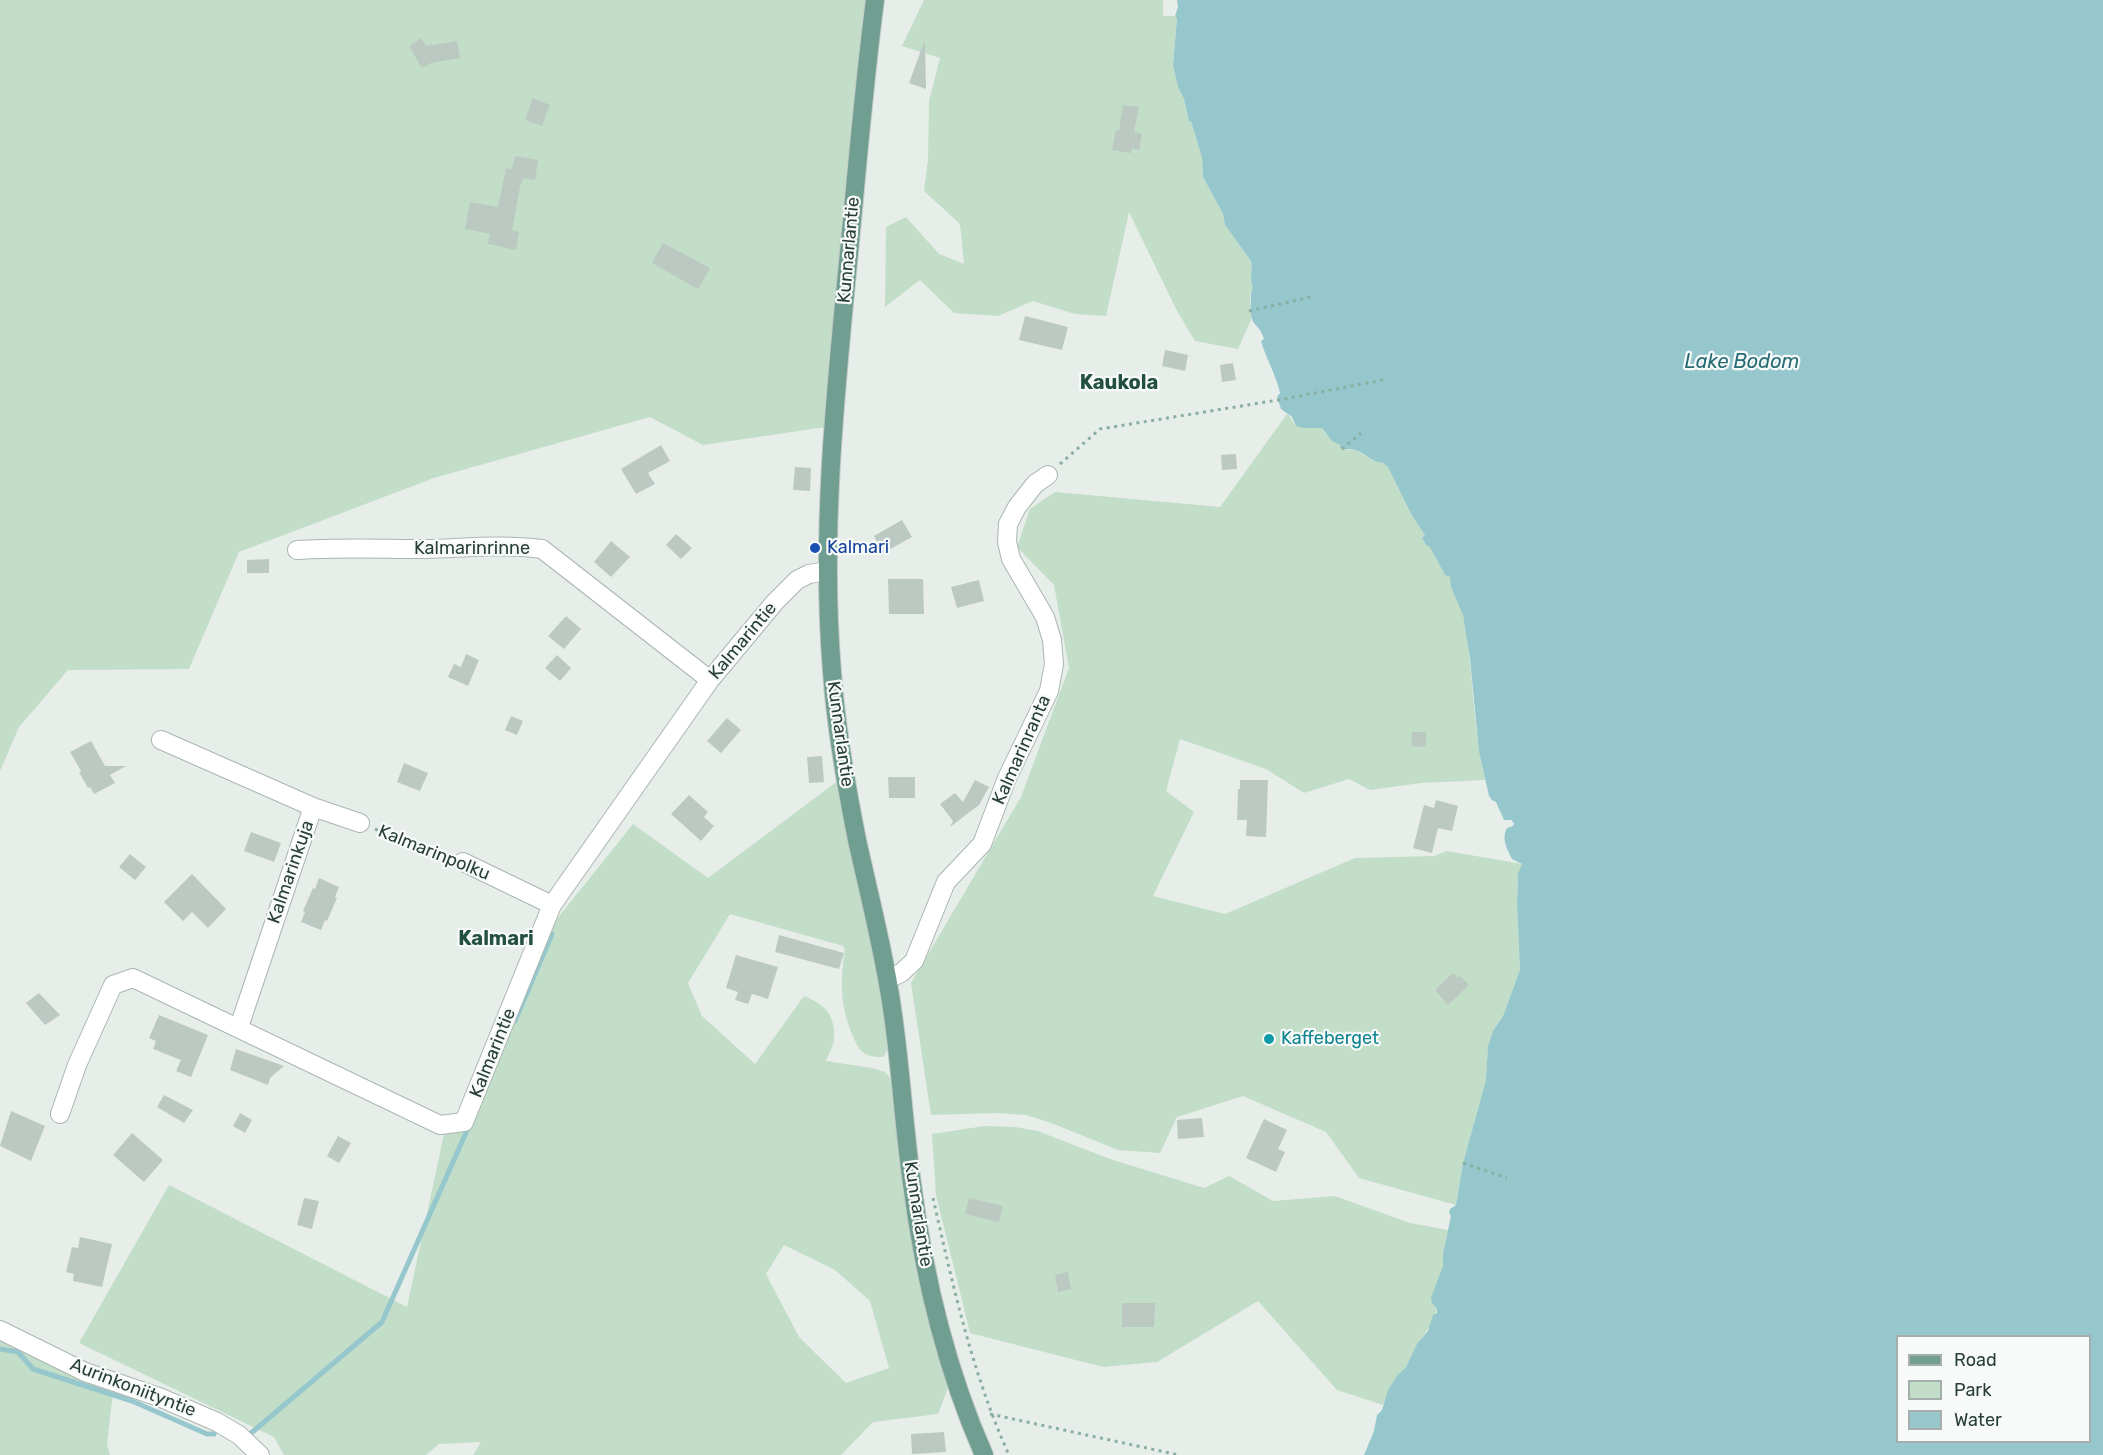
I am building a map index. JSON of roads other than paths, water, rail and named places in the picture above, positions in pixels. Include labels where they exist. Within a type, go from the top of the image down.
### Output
[{"type":"main road","name":"Kunnarlantie","points":[[875,0],[839,357],[829,503],[828,571],[831,663],[837,728],[858,842],[888,979],[901,1066],[905,1131],[919,1236],[936,1317],[953,1374],[984,1455]]},
{"type":"street","name":"Kalmarinranta","points":[[888,979],[901,974],[914,961],[946,882],[981,844],[1007,778],[1049,691],[1054,664],[1052,640],[1045,617],[1011,559],[1007,542],[1008,524],[1017,507],[1035,484],[1048,475]]},
{"type":"street","name":"Kalmarinrinne","points":[[297,550],[520,546],[542,549],[710,680]]},
{"type":"street","name":"Kalmarintie","points":[[60,1114],[77,1065],[113,985],[133,978],[440,1125],[464,1122],[552,905],[710,680],[775,602],[797,580],[809,574],[828,571]]},
{"type":"street","name":"Kalmarinkuja","points":[[161,740],[313,807],[239,1027]]},
{"type":"street","name":"Kalmarinpolku","points":[[313,807],[360,823]]},
{"type":"street","name":"Kalmarinpolku","points":[[463,862],[552,905]]},
{"type":"street","name":"Aurinkoniityntie","points":[[0,1330],[85,1372],[159,1397],[218,1422],[238,1435],[260,1455]]},
{"type":"water","name":"Lake Bodom","points":[[1177,0],[2103,0],[2103,1455],[1364,1455],[1388,1390],[1406,1367],[1417,1344],[1428,1331],[1433,1315],[1437,1313],[1431,1298],[1443,1266],[1443,1254],[1451,1216],[1449,1213],[1450,1209],[1456,1205],[1463,1163],[1486,1080],[1488,1046],[1493,1031],[1503,1016],[1520,970],[1517,903],[1518,874],[1522,864],[1512,859],[1505,844],[1505,832],[1514,823],[1511,820],[1504,820],[1496,802],[1489,796],[1479,751],[1470,659],[1463,615],[1451,587],[1450,577],[1445,575],[1430,547],[1422,538],[1425,535],[1411,514],[1388,467],[1359,451],[1340,448],[1340,445],[1332,441],[1322,428],[1296,426],[1292,417],[1281,409],[1277,397],[1280,393],[1278,386],[1261,341],[1264,339],[1251,317],[1253,288],[1251,261],[1225,225],[1223,214],[1203,177],[1202,158],[1184,99],[1178,87],[1173,65],[1177,19],[1175,16],[1178,7]]},
{"type":"waterway","points":[[515,1021],[552,934]]},
{"type":"waterway","points":[[250,1434],[382,1322],[469,1126]]},
{"type":"waterway","points":[[0,1349],[18,1352],[33,1369],[132,1401],[207,1434],[214,1434]]},
{"type":"place","name":"Kalmari","points":[[815,548]]},
{"type":"place","name":"Kaffeberget","points":[[1269,1039]]},
{"type":"district","name":"Kaukola","points":[[1119,383]]},
{"type":"district","name":"Kalmari","points":[[496,939]]}]
